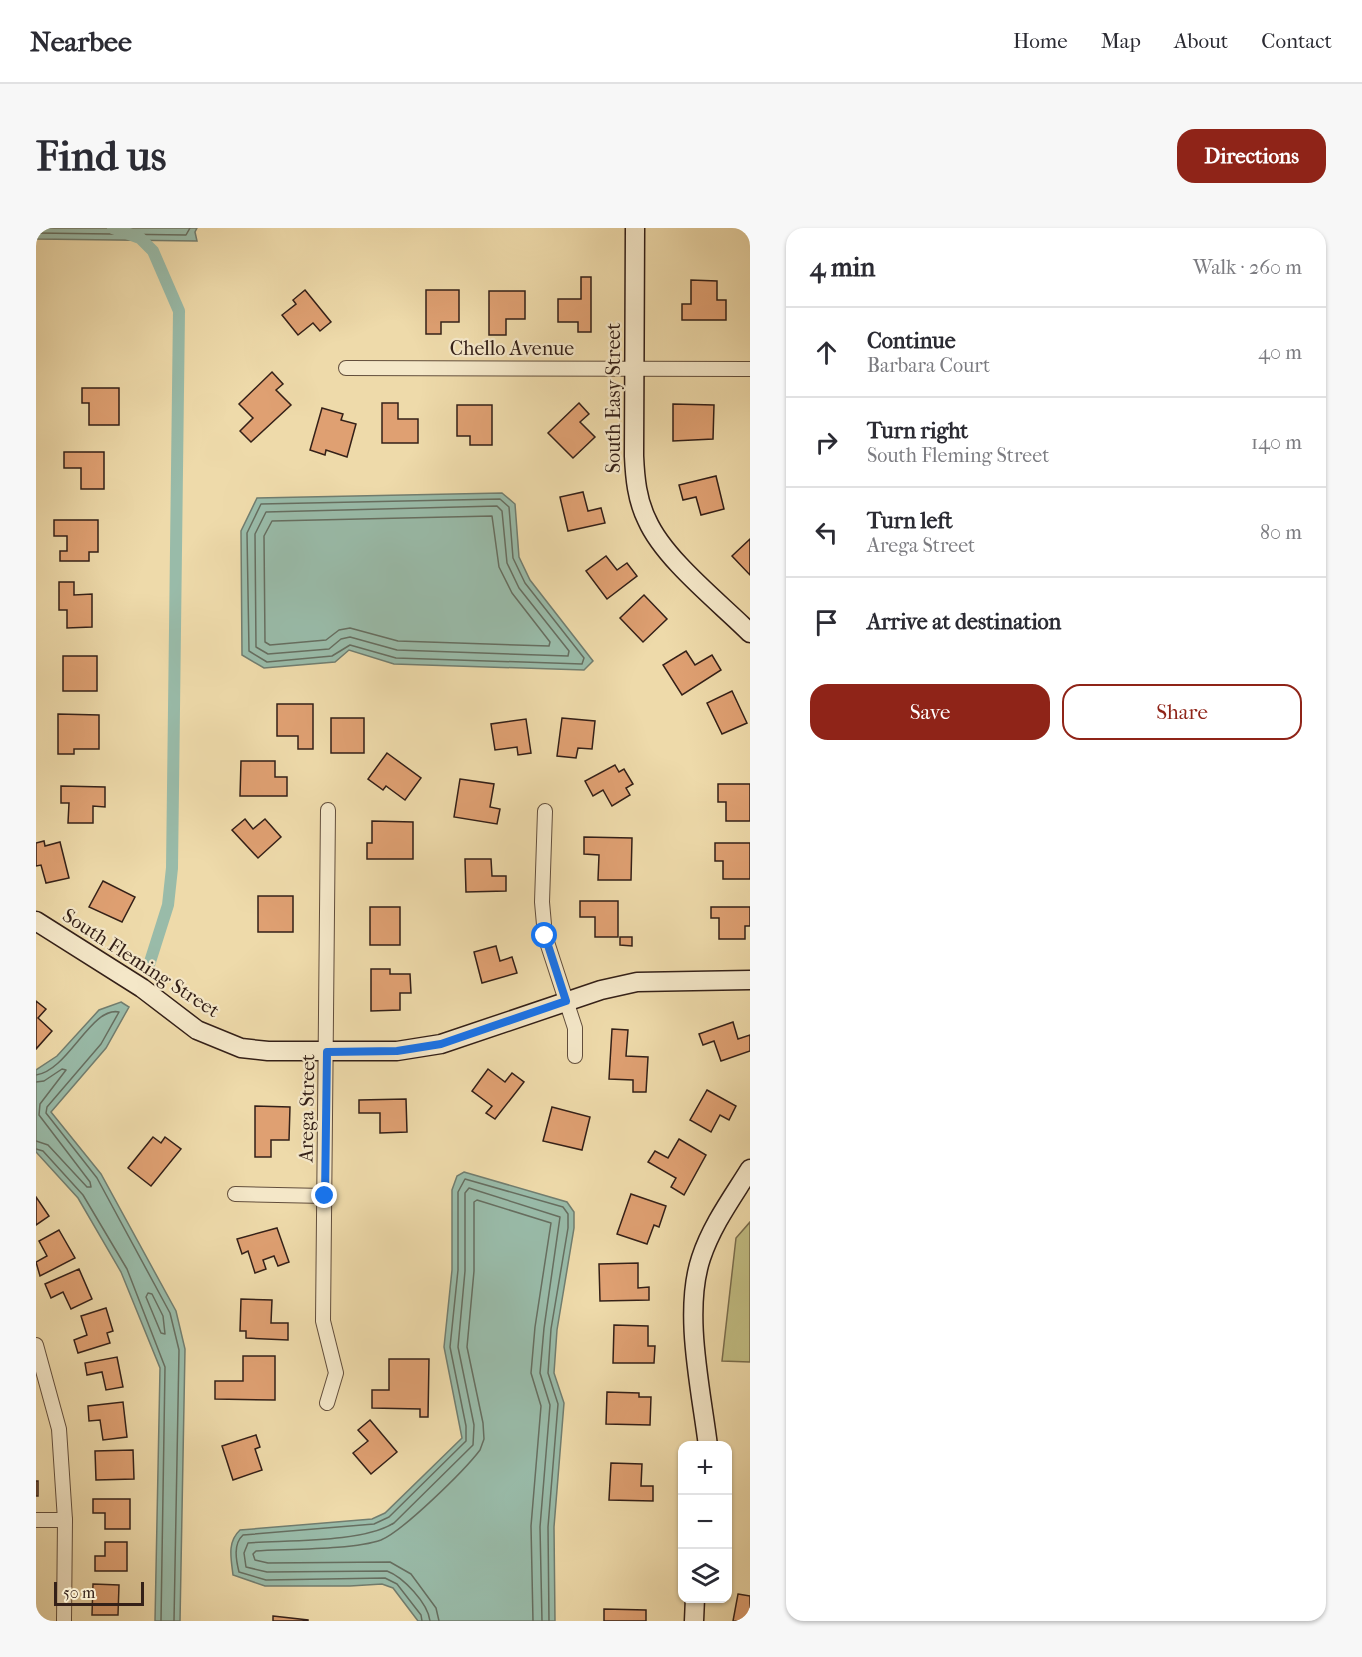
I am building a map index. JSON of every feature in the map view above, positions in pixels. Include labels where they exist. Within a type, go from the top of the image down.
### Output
[{"type":"street","name":"South Easy Street","points":[[635,228],[636,487],[647,520],[664,548],[750,633]]},
{"type":"street","name":"Chello Avenue","points":[[346,368],[750,369]]},
{"type":"street","name":"Arega Street","points":[[327,1403],[336,1373],[323,1321],[328,810]]},
{"type":"street","points":[[544,811],[542,902],[545,936],[575,1028],[575,1056]]},
{"type":"street","name":"South Fleming Street","points":[[36,921],[142,988],[197,1030],[241,1048],[327,1052],[397,1051],[441,1044],[566,1001],[637,982],[750,980]]},
{"type":"street","points":[[707,1441],[695,1344],[695,1295],[700,1260],[711,1232],[750,1169]]},
{"type":"street","points":[[235,1194],[325,1196]]},
{"type":"street","points":[[36,1345],[60,1429],[65,1520],[64,1621]]},
{"type":"street","points":[[36,1520],[65,1520]]},
{"type":"street","points":[[694,1621],[695,1603]]},
{"type":"shaded area","points":[[750,1222],[750,1362],[722,1361],[736,1238]]},
{"type":"water","points":[[36,228],[197,228],[195,232],[197,241],[36,239]]},
{"type":"water","points":[[502,493],[515,504],[519,557],[530,580],[593,661],[584,670],[394,664],[349,650],[335,662],[264,668],[242,655],[241,531],[257,498]]},
{"type":"water","points":[[121,1002],[129,1007],[106,1048],[51,1112],[101,1174],[176,1311],[185,1349],[180,1621],[155,1621],[160,1368],[121,1272],[78,1198],[36,1152],[36,1070],[57,1056],[99,1010]]},
{"type":"water","points":[[464,1172],[567,1202],[574,1212],[574,1228],[557,1330],[554,1373],[564,1403],[554,1527],[555,1621],[418,1621],[393,1588],[382,1584],[265,1586],[233,1575],[232,1545],[240,1530],[372,1519],[385,1513],[462,1438],[444,1347],[452,1270],[452,1190],[457,1176]]},
{"type":"building","points":[[581,277],[591,277],[591,332],[578,332],[578,322],[558,322],[558,299],[581,299]]},
{"type":"building","points":[[691,280],[717,281],[717,300],[726,300],[726,320],[682,320],[682,304],[691,304]]},
{"type":"building","points":[[305,290],[331,322],[320,331],[313,323],[298,335],[282,315],[296,304],[293,300]]},
{"type":"building","points":[[426,290],[459,290],[459,322],[441,322],[441,334],[426,334]]},
{"type":"building","points":[[489,291],[525,291],[525,319],[506,319],[506,335],[489,335]]},
{"type":"building","points":[[272,372],[283,384],[276,390],[291,405],[251,442],[240,431],[253,418],[239,404]]},
{"type":"building","points":[[82,388],[119,388],[119,425],[89,425],[89,403],[82,403]]},
{"type":"building","points":[[382,403],[398,403],[398,419],[418,419],[418,443],[382,443]]},
{"type":"building","points":[[579,403],[589,414],[580,422],[595,437],[573,458],[548,433]]},
{"type":"building","points":[[673,404],[714,405],[713,439],[673,441]]},
{"type":"building","points":[[457,405],[492,405],[492,445],[470,445],[470,436],[457,436]]},
{"type":"building","points":[[322,408],[343,414],[341,420],[356,424],[347,457],[326,450],[325,455],[310,450]]},
{"type":"building","points":[[64,452],[104,452],[104,489],[81,489],[81,468],[64,468]]},
{"type":"building","points":[[716,476],[724,509],[701,515],[696,497],[683,500],[679,485]]},
{"type":"building","points":[[583,492],[588,511],[601,508],[605,523],[568,531],[560,497]]},
{"type":"building","points":[[54,520],[98,520],[98,552],[89,552],[89,561],[60,561],[60,551],[67,551],[67,536],[54,536]]},
{"type":"building","points":[[750,539],[750,575],[732,556]]},
{"type":"building","points":[[606,556],[617,570],[627,563],[637,576],[607,599],[586,571]]},
{"type":"building","points":[[59,582],[74,582],[74,595],[92,594],[92,627],[67,628],[67,610],[59,610]]},
{"type":"building","points":[[644,595],[667,619],[643,642],[620,618]]},
{"type":"building","points":[[686,651],[695,665],[712,655],[721,670],[682,695],[663,665]]},
{"type":"building","points":[[63,656],[97,656],[97,691],[63,691]]},
{"type":"building","points":[[732,691],[747,723],[722,734],[707,703]]},
{"type":"building","points":[[277,704],[313,704],[313,749],[298,749],[298,736],[277,736]]},
{"type":"building","points":[[58,714],[99,715],[99,749],[74,749],[74,754],[58,754]]},
{"type":"building","points":[[331,718],[364,718],[364,753],[331,753]]},
{"type":"building","points":[[562,718],[595,721],[592,749],[578,748],[576,758],[557,756]]},
{"type":"building","points":[[526,719],[531,753],[518,755],[517,747],[495,750],[491,724]]},
{"type":"building","points":[[387,753],[421,778],[405,800],[386,786],[383,790],[368,779]]},
{"type":"building","points":[[241,761],[275,761],[275,777],[287,777],[287,796],[240,796]]},
{"type":"building","points":[[615,765],[619,772],[624,769],[633,784],[626,788],[630,795],[612,806],[603,790],[593,796],[585,781]]},
{"type":"building","points":[[460,779],[494,784],[490,807],[500,809],[497,824],[454,817]]},
{"type":"building","points":[[718,784],[750,784],[750,821],[726,821],[726,802],[718,802]]},
{"type":"building","points":[[61,786],[105,787],[105,807],[93,806],[93,823],[68,823],[69,803],[61,803]]},
{"type":"building","points":[[245,819],[253,829],[265,819],[281,837],[258,858],[232,830]]},
{"type":"building","points":[[372,821],[413,822],[413,859],[367,859],[367,843],[372,843]]},
{"type":"building","points":[[584,837],[632,838],[631,880],[598,880],[599,855],[584,854]]},
{"type":"building","points":[[44,841],[45,846],[60,842],[69,878],[46,883],[41,865],[36,866],[36,843]]},
{"type":"building","points":[[715,843],[750,843],[750,879],[723,879],[723,861],[715,861]]},
{"type":"building","points":[[465,859],[491,859],[492,876],[506,876],[506,891],[466,892]]},
{"type":"building","points":[[103,881],[135,897],[122,922],[89,907]]},
{"type":"building","points":[[258,896],[293,896],[293,932],[258,932]]},
{"type":"building","points":[[580,901],[618,901],[618,937],[595,937],[595,917],[580,917]]},
{"type":"building","points":[[370,907],[400,907],[400,945],[370,945]]},
{"type":"building","points":[[711,907],[750,907],[750,926],[745,926],[745,939],[719,939],[719,918],[711,918]]},
{"type":"building","points":[[620,937],[632,937],[632,946],[620,945]]},
{"type":"building","points":[[496,946],[500,961],[512,957],[517,973],[482,983],[474,952]]},
{"type":"building","points":[[371,969],[390,969],[390,974],[410,974],[411,993],[400,993],[400,1010],[371,1011]]},
{"type":"building","points":[[36,1001],[46,1009],[38,1018],[52,1031],[36,1049]]},
{"type":"building","points":[[733,1022],[738,1039],[750,1035],[750,1051],[721,1061],[714,1041],[703,1045],[699,1034]]},
{"type":"building","points":[[612,1029],[628,1030],[626,1056],[648,1057],[646,1092],[633,1092],[633,1080],[609,1079]]},
{"type":"building","points":[[488,1069],[505,1082],[512,1073],[524,1082],[495,1119],[486,1113],[492,1106],[472,1091]]},
{"type":"building","points":[[707,1090],[736,1106],[729,1120],[720,1115],[711,1132],[690,1120]]},
{"type":"building","points":[[406,1099],[407,1132],[380,1133],[380,1113],[359,1113],[359,1100]]},
{"type":"building","points":[[255,1106],[290,1107],[289,1140],[271,1140],[271,1157],[255,1157]]},
{"type":"building","points":[[552,1107],[590,1117],[582,1150],[543,1141]]},
{"type":"building","points":[[153,1137],[161,1143],[165,1137],[181,1149],[151,1186],[128,1168]]},
{"type":"building","points":[[679,1139],[706,1155],[684,1195],[671,1187],[676,1178],[648,1162],[655,1151],[668,1158]]},
{"type":"building","points":[[631,1194],[666,1206],[659,1227],[654,1225],[647,1244],[617,1234]]},
{"type":"building","points":[[36,1197],[49,1216],[36,1225]]},
{"type":"building","points":[[277,1228],[289,1262],[278,1266],[274,1256],[263,1260],[266,1269],[255,1273],[248,1251],[242,1254],[237,1239]]},
{"type":"building","points":[[59,1230],[75,1258],[40,1276],[36,1262],[47,1256],[39,1241]]},
{"type":"building","points":[[638,1263],[638,1288],[649,1287],[649,1300],[600,1301],[599,1264]]},
{"type":"building","points":[[79,1269],[92,1299],[71,1309],[63,1292],[51,1298],[45,1284]]},
{"type":"building","points":[[241,1299],[272,1300],[271,1323],[288,1323],[288,1340],[246,1338],[246,1331],[240,1331]]},
{"type":"building","points":[[106,1308],[113,1331],[107,1333],[110,1343],[78,1353],[74,1340],[87,1335],[81,1316]]},
{"type":"building","points":[[614,1325],[648,1326],[648,1346],[655,1346],[654,1363],[613,1363]]},
{"type":"building","points":[[243,1356],[275,1356],[275,1400],[215,1399],[215,1381],[243,1381]]},
{"type":"building","points":[[117,1357],[123,1387],[106,1390],[102,1372],[87,1375],[85,1363]]},
{"type":"building","points":[[389,1359],[429,1359],[428,1417],[420,1417],[420,1409],[372,1408],[372,1390],[389,1390]]},
{"type":"building","points":[[607,1392],[639,1393],[639,1397],[651,1397],[650,1425],[606,1424]]},
{"type":"building","points":[[123,1402],[127,1437],[103,1440],[100,1420],[89,1421],[88,1406]]},
{"type":"building","points":[[370,1420],[397,1452],[371,1474],[353,1453],[368,1441],[358,1430]]},
{"type":"building","points":[[256,1435],[260,1447],[255,1449],[262,1470],[233,1480],[222,1446]]},
{"type":"building","points":[[133,1450],[134,1479],[96,1480],[95,1451]]},
{"type":"building","points":[[611,1463],[642,1464],[641,1486],[653,1486],[653,1501],[609,1500]]},
{"type":"building","points":[[36,1481],[38,1481],[38,1496],[36,1496]]},
{"type":"building","points":[[93,1499],[130,1499],[130,1529],[105,1529],[105,1513],[93,1513]]},
{"type":"building","points":[[105,1542],[127,1542],[127,1571],[95,1571],[95,1556],[105,1556]]},
{"type":"building","points":[[93,1584],[119,1585],[118,1615],[92,1615]]},
{"type":"building","points":[[738,1594],[750,1596],[750,1621],[733,1621]]},
{"type":"building","points":[[604,1609],[646,1610],[646,1621],[604,1621]]},
{"type":"building","points":[[273,1616],[308,1620],[308,1621],[273,1621]]},
{"type":"waterway","points":[[113,228],[140,238],[153,251],[179,311],[172,868],[168,905],[149,965]]},
{"type":"route","points":[[325,1196],[327,1052],[397,1051],[441,1044],[566,1001],[545,936]]}]
